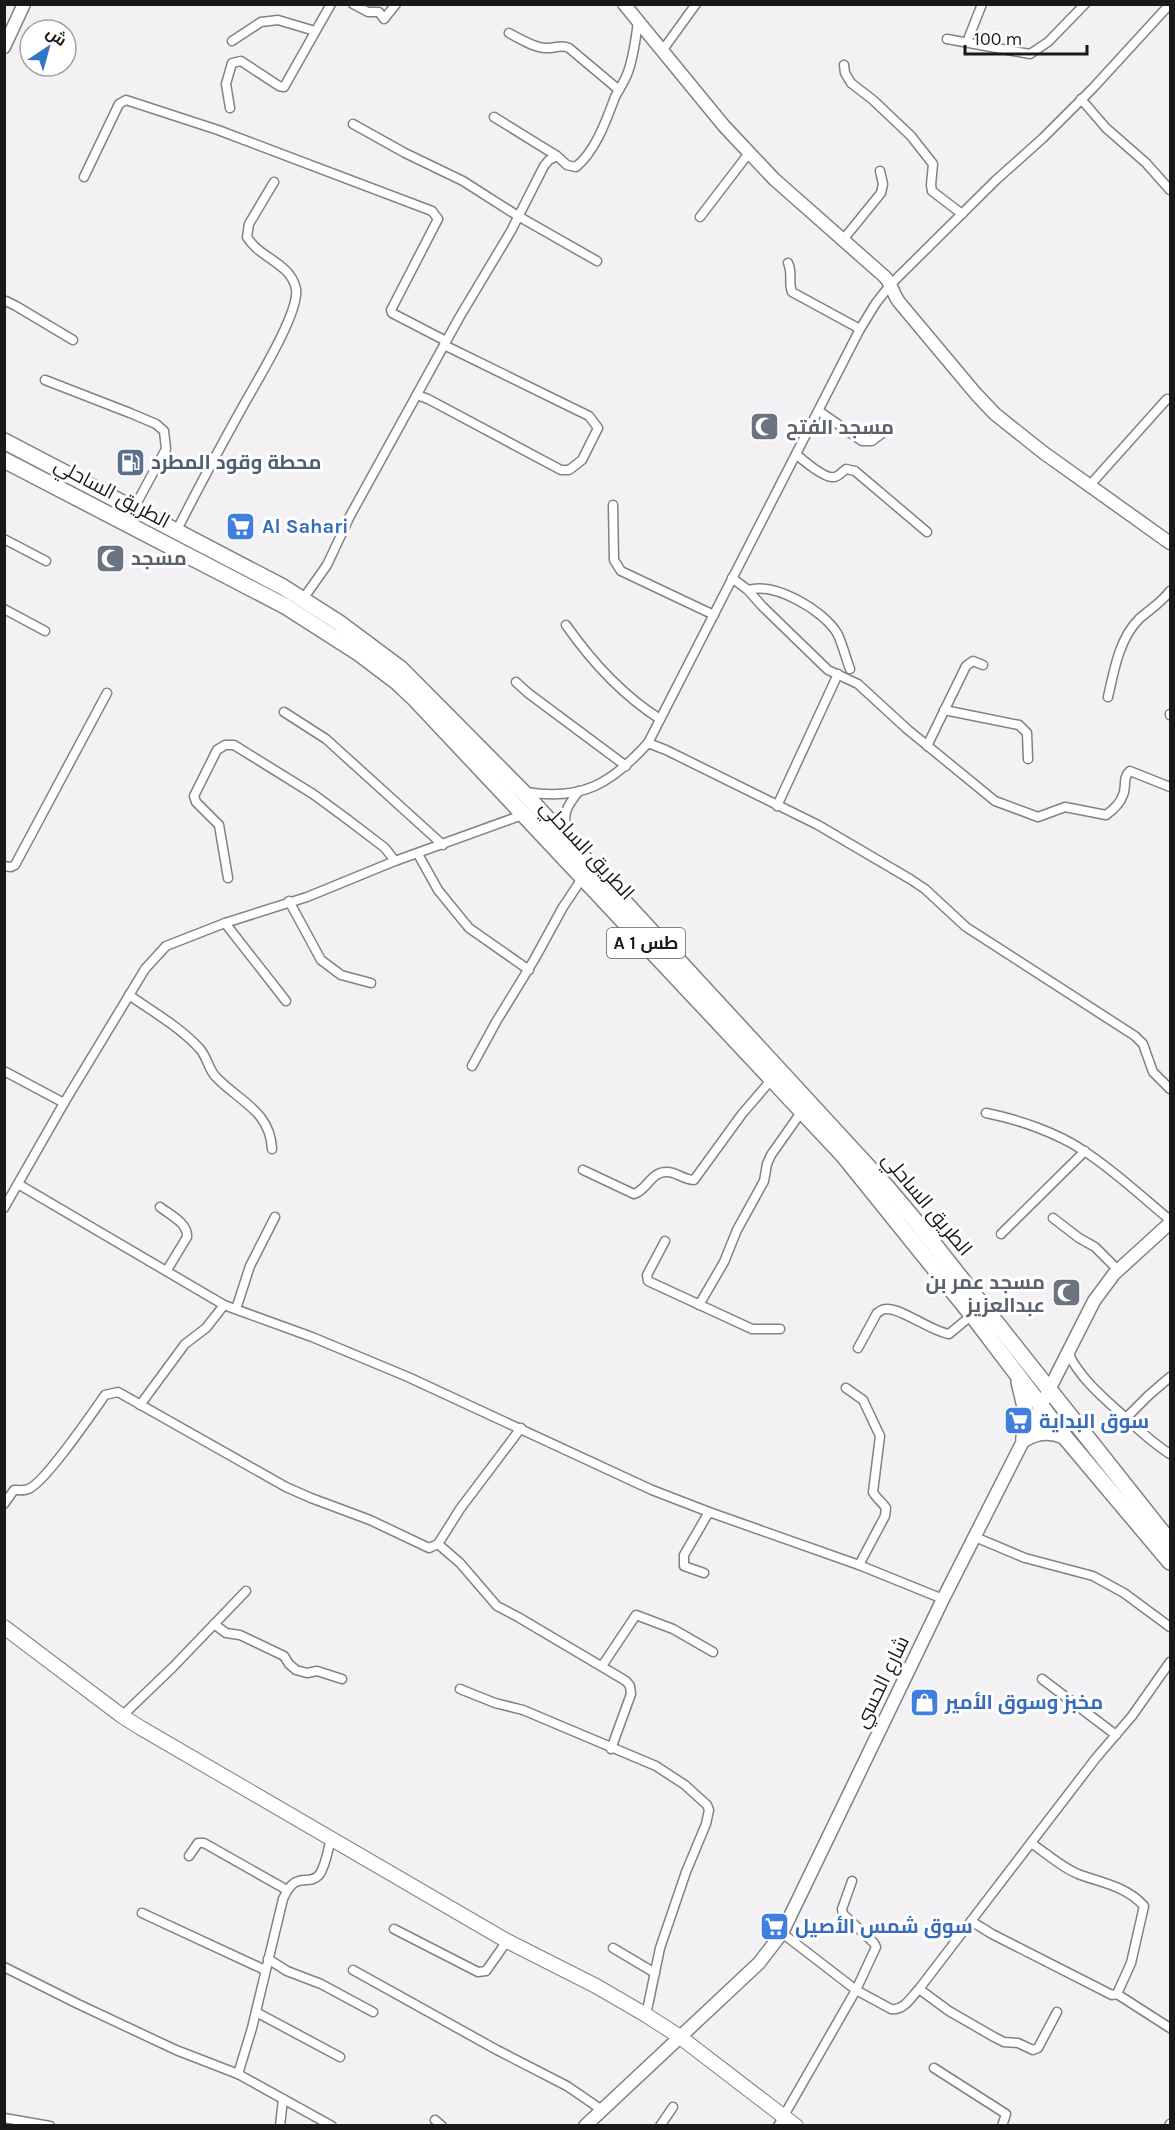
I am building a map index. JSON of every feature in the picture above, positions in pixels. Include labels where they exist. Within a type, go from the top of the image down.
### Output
[{"type":"highway","name":"الطريق الساحلي","points":[[4,441],[261,574],[338,622],[401,669],[523,792],[886,1186],[1050,1388],[1170,1542]]},
{"type":"highway","name":"الطريق الساحلي","points":[[4,460],[324,629],[397,682],[433,716],[843,1155],[972,1315],[1064,1436],[1170,1562]]},
{"type":"highway","points":[[1017,1376],[1025,1407],[1024,1439],[1039,1432],[1064,1436]]},
{"type":"main road","points":[[4,1627],[122,1716],[507,1941],[596,1986],[646,2015],[680,2037],[780,2121],[796,2126]]},
{"type":"street","points":[[4,27],[15,4]]},
{"type":"street","points":[[5,46],[24,4]]},
{"type":"street","points":[[230,108],[226,84],[232,63],[241,61],[284,87],[331,4]]},
{"type":"street","points":[[353,4],[362,10],[379,12],[384,19],[396,4]]},
{"type":"street","points":[[624,4],[749,153],[802,206],[891,284],[893,294],[899,302],[995,414],[1034,446],[1170,543]]},
{"type":"street","points":[[662,51],[696,4]]},
{"type":"street","points":[[967,42],[982,4]]},
{"type":"street","points":[[947,39],[1030,54],[1048,42],[1085,4]]},
{"type":"street","points":[[523,792],[549,796],[589,789],[614,776],[648,743],[860,329],[876,303],[891,284],[1081,99],[1169,5]]},
{"type":"street","points":[[232,40],[261,22],[278,20],[315,31]]},
{"type":"street","points":[[494,117],[557,156],[567,165],[576,167],[583,161],[604,126],[628,74],[638,21]]},
{"type":"street","points":[[509,33],[535,46],[546,48],[560,45],[569,48],[619,90]]},
{"type":"street","points":[[844,65],[850,83],[887,113],[921,146],[933,164],[932,191],[962,214]]},
{"type":"street","points":[[1081,99],[1106,128],[1146,163],[1170,190]]},
{"type":"street","points":[[84,177],[119,104],[126,100],[229,134],[432,211],[438,219],[392,312],[445,343],[589,416],[598,428],[582,460],[569,470],[561,470],[417,395]]},
{"type":"street","points":[[353,124],[405,153],[463,181],[518,216],[597,261]]},
{"type":"street","points":[[700,217],[749,153]]},
{"type":"street","points":[[303,599],[327,565],[350,516],[544,166],[557,156]]},
{"type":"street","points":[[843,241],[881,193],[883,184],[880,171]]},
{"type":"street","points":[[177,530],[275,347],[293,307],[296,287],[289,276],[276,262],[253,246],[247,237],[249,224],[274,182]]},
{"type":"street","points":[[788,263],[792,275],[790,288],[792,292],[860,329]]},
{"type":"street","points":[[4,302],[16,306],[73,340]]},
{"type":"street","points":[[45,380],[156,424],[164,431],[166,450],[134,508]]},
{"type":"street","points":[[1090,485],[1167,399]]},
{"type":"street","points":[[819,411],[862,441],[872,441],[889,428]]},
{"type":"street","points":[[797,455],[821,473],[831,477],[837,476],[846,469],[855,471],[927,532]]},
{"type":"street","points":[[613,505],[614,560],[621,570],[714,615]]},
{"type":"street","points":[[4,539],[46,561]]},
{"type":"street","points":[[732,578],[748,590],[813,658],[828,670],[858,684],[885,711],[995,801],[1038,817],[1065,807],[1106,815],[1114,810],[1123,796],[1125,779],[1130,771],[1170,787]]},
{"type":"street","points":[[748,590],[759,586],[785,593],[823,617],[838,634],[850,669]]},
{"type":"street","points":[[1108,697],[1119,655],[1130,631],[1139,619],[1170,591]]},
{"type":"street","points":[[4,609],[45,631]]},
{"type":"street","points":[[566,625],[589,655],[630,699],[660,719]]},
{"type":"street","points":[[927,746],[966,666],[973,661],[983,665]]},
{"type":"street","points":[[777,806],[838,674]]},
{"type":"street","points":[[516,682],[626,765]]},
{"type":"street","points":[[4,866],[15,865],[107,693]]},
{"type":"street","points":[[944,711],[1019,725],[1027,733],[1029,759]]},
{"type":"street","points":[[284,712],[326,739],[443,845]]},
{"type":"street","points":[[648,743],[836,835],[910,879],[925,889],[966,927],[1131,1033],[1143,1044],[1153,1072],[1170,1089]]},
{"type":"street","points":[[228,878],[219,825],[196,802],[194,796],[217,750],[225,744],[234,745],[313,794],[385,848],[395,861]]},
{"type":"street","points":[[569,842],[564,817],[569,804],[580,791]]},
{"type":"street","points":[[6,1203],[145,969],[166,946],[225,923],[307,897],[395,861],[525,814]]},
{"type":"street","points":[[418,854],[438,890],[469,928],[529,970]]},
{"type":"street","points":[[472,1066],[496,1022],[529,970],[562,907],[584,876]]},
{"type":"street","points":[[289,902],[321,960],[341,975],[371,983]]},
{"type":"street","points":[[225,923],[286,1001]]},
{"type":"street","points":[[129,995],[180,1031],[201,1049],[214,1075],[255,1109],[263,1120],[272,1136],[272,1149]]},
{"type":"street","points":[[4,1071],[64,1103]]},
{"type":"street","points":[[583,1170],[634,1194],[662,1172],[674,1173],[690,1181],[694,1180],[742,1114],[772,1079]]},
{"type":"street","points":[[699,1305],[721,1268],[736,1230],[764,1181],[771,1155],[802,1111]]},
{"type":"street","points":[[986,1113],[1016,1119],[1085,1151],[1170,1222]]},
{"type":"street","points":[[1001,1234],[1085,1151]]},
{"type":"street","points":[[18,1184],[224,1305],[323,1341],[521,1428],[652,1490],[859,1565],[943,1599]]},
{"type":"street","points":[[160,1207],[186,1227],[188,1232],[187,1238],[167,1270]]},
{"type":"street","points":[[236,1309],[250,1266],[275,1217]]},
{"type":"street","points":[[1053,1218],[1095,1247],[1118,1270]]},
{"type":"street","name":"شارع الحسي","points":[[585,2126],[759,1964],[782,1933],[943,1599],[1100,1291],[1118,1270],[1170,1222]]},
{"type":"street","points":[[665,1241],[647,1275],[648,1281],[752,1329],[780,1329]]},
{"type":"street","points":[[140,1405],[185,1344],[206,1328],[224,1305]]},
{"type":"street","points":[[858,1348],[877,1313],[881,1310],[891,1309],[934,1330],[949,1334],[972,1315]]},
{"type":"street","points":[[1068,1353],[1082,1375],[1101,1395],[1154,1444],[1170,1454]]},
{"type":"street","points":[[1126,1418],[1170,1377]]},
{"type":"street","points":[[846,1388],[863,1400],[880,1436],[873,1492],[886,1508],[885,1516],[859,1565]]},
{"type":"street","points":[[4,1504],[14,1490],[26,1490],[34,1486],[65,1450],[105,1395],[118,1392],[258,1471],[311,1498],[370,1520],[429,1548],[438,1544],[460,1509],[521,1428]]},
{"type":"street","points":[[704,1573],[684,1566],[682,1560],[710,1512]]},
{"type":"street","points":[[975,1537],[1025,1558],[1093,1576],[1124,1593],[1170,1627]]},
{"type":"street","points":[[438,1544],[460,1563],[497,1606],[626,1681],[630,1686],[631,1694],[611,1749]]},
{"type":"street","points":[[122,1716],[246,1592]]},
{"type":"street","points":[[602,1666],[636,1615],[673,1629],[713,1652]]},
{"type":"street","points":[[214,1624],[226,1633],[240,1635],[284,1656],[296,1671],[307,1673],[317,1671],[342,1678]]},
{"type":"street","points":[[782,1933],[856,1990],[896,2010],[904,2005],[972,1921],[1170,1662]]},
{"type":"street","points":[[1042,1679],[1116,1735]]},
{"type":"street","points":[[460,1689],[495,1703],[523,1710],[656,1766],[685,1785],[709,1809],[706,1824],[686,1872],[660,1948],[646,2015]]},
{"type":"street","points":[[238,2074],[256,2012],[276,1923],[287,1890],[301,1879],[314,1878],[321,1873],[331,1838]]},
{"type":"street","points":[[189,1856],[198,1843],[204,1843],[287,1890]]},
{"type":"street","points":[[1031,1843],[1078,1874],[1121,1889],[1144,1906],[1131,1963],[1117,1994]]},
{"type":"street","points":[[780,2121],[856,1990],[876,1947],[843,1914],[842,1909],[852,1881]]},
{"type":"street","points":[[142,1913],[264,1970]]},
{"type":"street","points":[[972,1921],[992,1934],[1112,1995],[1117,1994],[1170,2028]]},
{"type":"street","points":[[394,1929],[478,1972],[486,1971],[507,1941]]},
{"type":"street","points":[[613,1948],[655,1973]]},
{"type":"street","points":[[267,1959],[373,2012]]},
{"type":"street","points":[[4,1966],[176,2050],[238,2074],[332,2126]]},
{"type":"street","points":[[353,1970],[567,2086],[602,2110]]},
{"type":"street","points":[[919,1989],[949,2011],[993,2037],[1004,2042],[1018,2043],[1033,2050],[1038,2048],[1057,2012]]},
{"type":"street","points":[[256,2012],[340,2057]]},
{"type":"street","points":[[934,2068],[1006,2114],[1002,2126]]},
{"type":"street","points":[[280,2126],[283,2099]]},
{"type":"street","points":[[660,2126],[673,2107]]},
{"type":"street","points":[[4,2118],[50,2126]]},
{"type":"place","name":"مسجد الفتح","points":[[765,427]]},
{"type":"place","name":"محطة وقود المطرد","points":[[130,462]]},
{"type":"place","name":"Al Sahari","points":[[241,526]]},
{"type":"place","name":"مسجد","points":[[110,558]]},
{"type":"place","name":"مسجد عمر بن عبدالعزيز","points":[[1066,1293]]},
{"type":"place","name":"سوق البداية","points":[[1018,1421]]},
{"type":"place","name":"مخبز وسوق الأمير","points":[[924,1702]]},
{"type":"place","name":"سوق شمس الأصيل","points":[[774,1926]]}]
